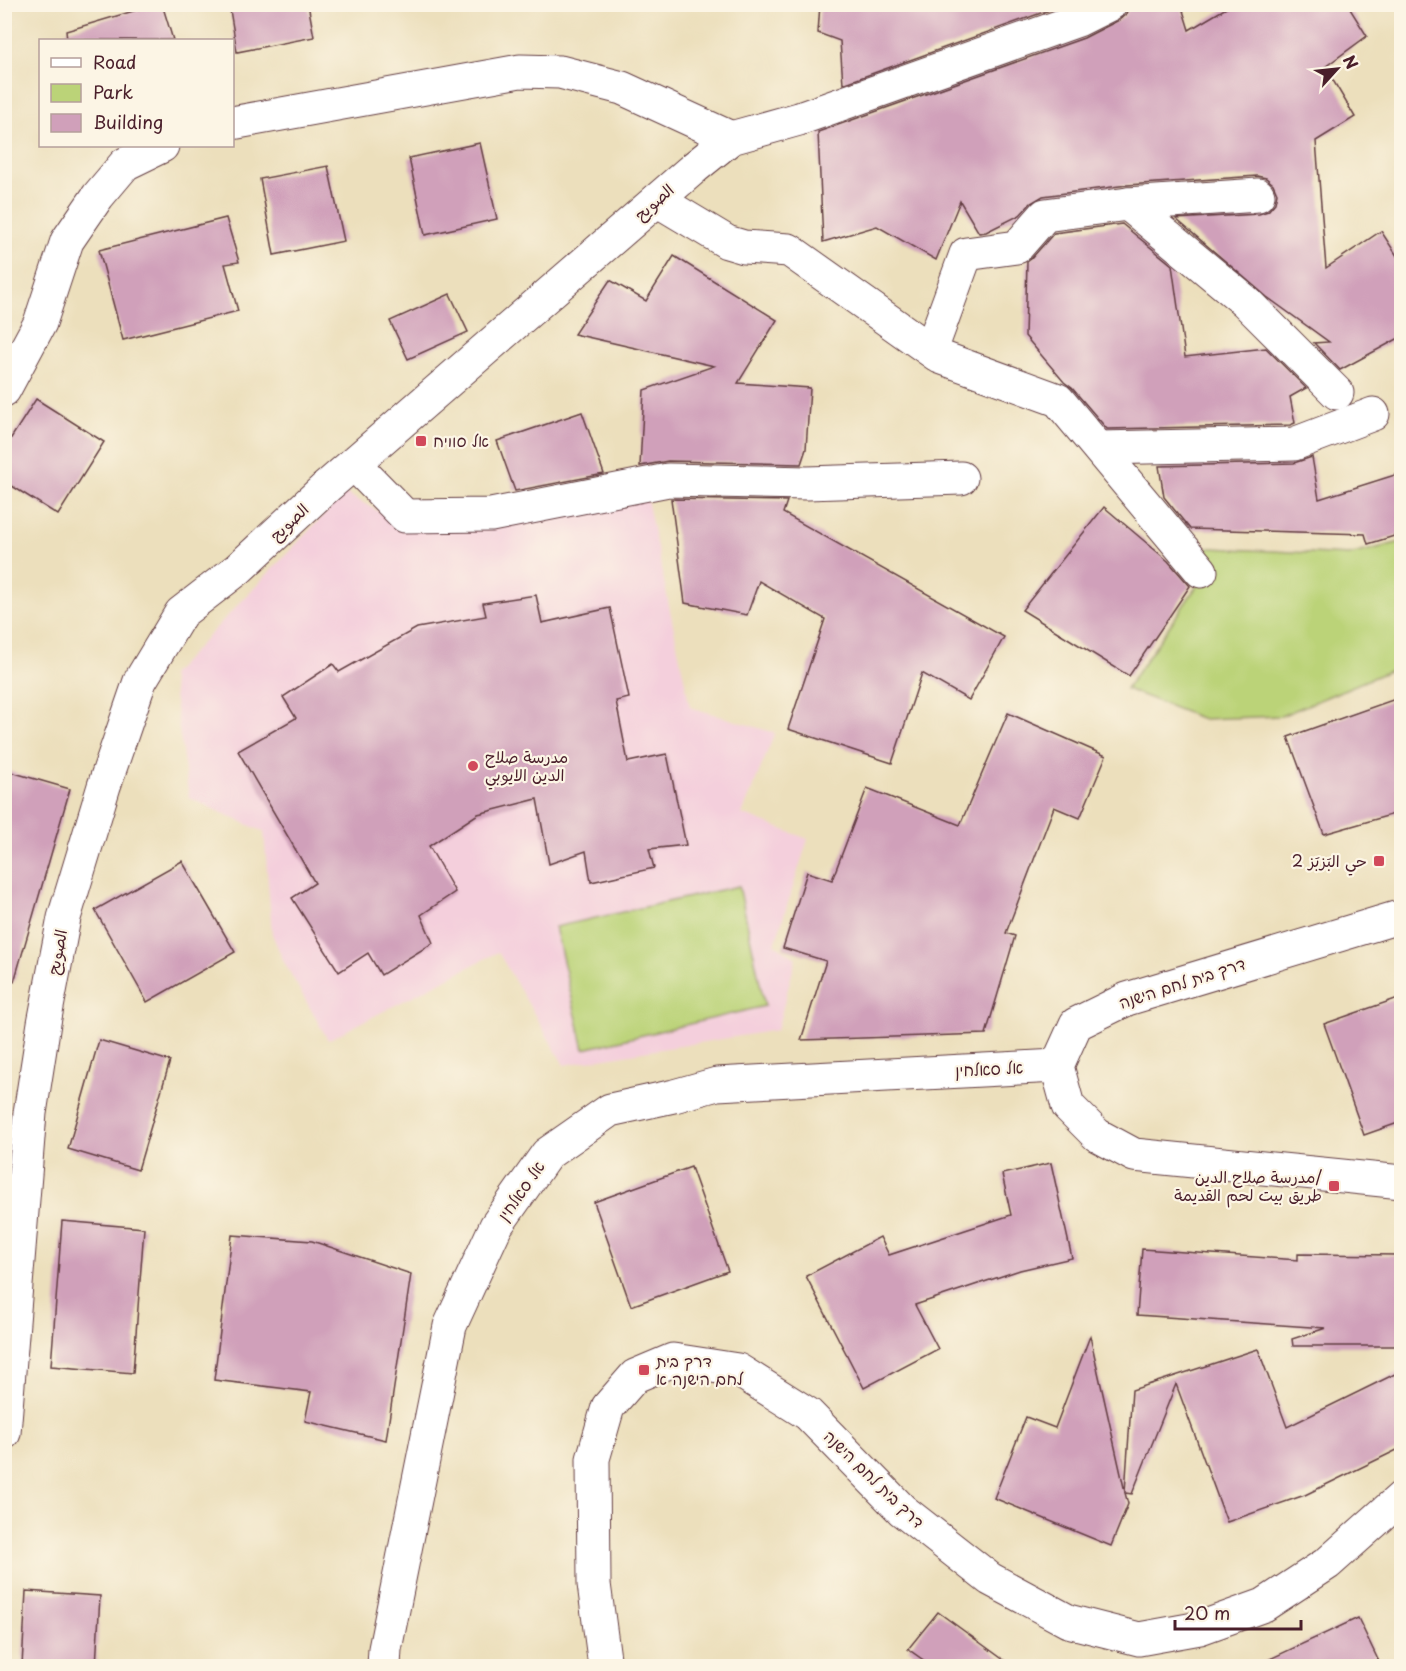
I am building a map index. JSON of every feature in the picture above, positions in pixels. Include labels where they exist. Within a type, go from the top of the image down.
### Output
[{"type":"street","name":"الصويح","points":[[4,1433],[30,1113],[64,918],[104,786],[140,681],[181,613],[238,569],[323,490],[731,138],[799,119],[1078,20],[1110,4]]},
{"type":"street","points":[[234,123],[520,71],[560,72],[622,88],[731,138]]},
{"type":"street","points":[[4,390],[40,323],[67,241],[98,196],[125,164],[160,147]]},
{"type":"street","points":[[931,350],[966,254],[1017,247],[1045,215],[1128,204],[1258,195]]},
{"type":"street","points":[[657,200],[727,242],[744,247],[789,250],[940,357],[1058,400],[1201,571]]},
{"type":"street","points":[[1128,204],[1245,301],[1337,393]]},
{"type":"street","points":[[1099,448],[1294,444],[1373,414]]},
{"type":"street","points":[[354,464],[405,516],[491,515],[668,480],[807,483],[962,478]]},
{"type":"street","name":"דרך בית לחם הישנה","points":[[1057,1066],[1076,1024],[1127,999],[1401,916]]},
{"type":"street","points":[[1057,1066],[1068,1106],[1097,1135],[1134,1155],[1401,1182]]},
{"type":"street","name":"אל סאלחין","points":[[384,1666],[385,1648],[450,1326],[496,1226],[547,1154],[610,1110],[717,1084],[1057,1066]]},
{"type":"street","name":"דרך בית לחם הישנה","points":[[605,1666],[594,1584],[593,1459],[608,1407],[635,1376],[673,1360],[738,1370],[808,1414],[902,1510],[990,1579],[1068,1621],[1138,1639],[1200,1628],[1264,1605],[1328,1563],[1401,1497]]},
{"type":"shaded area","name":"مدرسة صلاح الدين الايوبي","points":[[345,493],[409,528],[646,494],[690,707],[775,733],[742,814],[808,839],[775,944],[796,958],[777,1030],[564,1065],[498,952],[328,1040],[284,962],[272,934],[264,832],[189,798],[171,675]]},
{"type":"green space","points":[[1401,542],[1401,666],[1281,716],[1203,719],[1126,689],[1197,586],[1193,547],[1349,555]]},
{"type":"green space","points":[[739,886],[765,1006],[584,1049],[555,927]]},
{"type":"building","points":[[162,4],[173,39],[67,39],[66,31]]},
{"type":"building","points":[[229,4],[308,4],[314,37],[237,52]]},
{"type":"building","points":[[820,4],[1066,4],[843,84],[840,41],[818,33]]},
{"type":"building","points":[[1129,4],[1181,4],[1189,30],[1233,4],[1347,4],[1367,36],[1325,67],[1355,117],[1316,141],[1326,268],[1381,231],[1401,262],[1401,337],[1340,370],[1314,343],[1329,342],[1267,297],[1176,219],[1259,214],[1268,211],[1275,203],[1277,193],[1273,184],[1266,178],[1257,176],[1127,185],[1043,196],[1031,203],[1020,215],[986,232],[979,233],[960,201],[936,260],[877,226],[823,242],[818,132],[1084,38],[1119,20],[1126,14]]},
{"type":"building","points":[[480,143],[497,219],[425,235],[409,158]]},
{"type":"building","points":[[328,166],[344,241],[274,255],[260,179]]},
{"type":"building","points":[[226,218],[239,262],[225,264],[238,311],[123,340],[99,250]]},
{"type":"building","points":[[1122,224],[1172,265],[1185,357],[1266,348],[1306,388],[1290,397],[1295,423],[1290,425],[1107,429],[1072,388],[1064,382],[1025,336],[1027,262],[1054,233]]},
{"type":"building","points":[[674,256],[777,320],[738,383],[810,388],[806,449],[801,464],[668,461],[640,466],[644,390],[714,366],[574,334],[610,280],[646,301]]},
{"type":"building","points":[[450,294],[468,332],[408,359],[390,321]]},
{"type":"building","points":[[36,399],[104,442],[58,515],[4,481],[4,449]]},
{"type":"building","points":[[582,412],[604,474],[515,491],[497,441]]},
{"type":"building","points":[[1312,457],[1319,499],[1401,473],[1401,534],[1368,544],[1365,534],[1190,529],[1164,497],[1159,466],[1294,463]]},
{"type":"building","points":[[671,499],[787,501],[783,513],[1004,637],[969,700],[922,673],[892,763],[788,729],[825,619],[759,581],[747,615],[685,603]]},
{"type":"building","points":[[1104,507],[1168,561],[1190,586],[1129,676],[1022,610]]},
{"type":"building","points":[[536,595],[542,623],[610,608],[629,698],[616,701],[628,762],[667,754],[686,845],[649,849],[654,868],[591,882],[586,851],[549,864],[537,799],[478,814],[429,846],[455,892],[421,915],[433,943],[381,975],[368,953],[339,972],[292,898],[315,883],[238,751],[296,718],[283,697],[333,664],[339,672],[417,628],[486,616],[483,603]]},
{"type":"building","points":[[1401,697],[1401,812],[1324,834],[1288,737]]},
{"type":"building","points":[[1008,713],[1106,756],[1080,818],[1054,807],[1006,933],[1015,936],[986,1034],[801,1040],[826,961],[783,948],[807,872],[832,880],[867,788],[960,825]]},
{"type":"building","points":[[4,770],[70,789],[14,982],[4,980]]},
{"type":"building","points":[[182,861],[235,952],[147,1002],[95,910]]},
{"type":"building","points":[[1401,997],[1401,1122],[1364,1135],[1324,1024]]},
{"type":"building","points":[[99,1040],[170,1061],[138,1170],[68,1149]]},
{"type":"building","points":[[1051,1163],[1072,1258],[1020,1270],[915,1305],[938,1349],[864,1388],[806,1276],[880,1237],[889,1255],[1011,1215],[1002,1174]]},
{"type":"building","points":[[691,1167],[728,1271],[631,1306],[594,1202]]},
{"type":"building","points":[[62,1221],[144,1228],[133,1373],[51,1366]]},
{"type":"building","points":[[232,1235],[312,1241],[411,1274],[386,1440],[305,1421],[311,1392],[214,1380]]},
{"type":"building","points":[[1142,1249],[1298,1260],[1298,1254],[1401,1255],[1401,1346],[1293,1346],[1292,1339],[1326,1328],[1137,1315]]},
{"type":"building","points":[[1090,1336],[1125,1492],[1132,1390],[1258,1349],[1287,1427],[1401,1371],[1401,1448],[1305,1495],[1227,1522],[1176,1384],[1132,1494],[1125,1493],[1128,1504],[1111,1546],[994,1498],[1026,1417],[1055,1428]]},
{"type":"building","points":[[26,1591],[100,1596],[96,1666],[22,1666]]},
{"type":"building","points":[[938,1612],[1012,1666],[932,1666],[908,1649]]},
{"type":"building","points":[[1358,1618],[1381,1666],[1255,1666]]},
{"type":"place","name":"אל סוויח","points":[[421,441]]},
{"type":"place","name":"مدرسة صلاح الدين الايوبي","points":[[473,766]]},
{"type":"place","name":"حي البَزبَز 2","points":[[1379,861]]},
{"type":"place","name":"مدرسة صلاح الدين/ طريق بيت لحم القديمة","points":[[1334,1186]]},
{"type":"place","name":"דרך בית לחם הישנה א","points":[[644,1370]]}]
